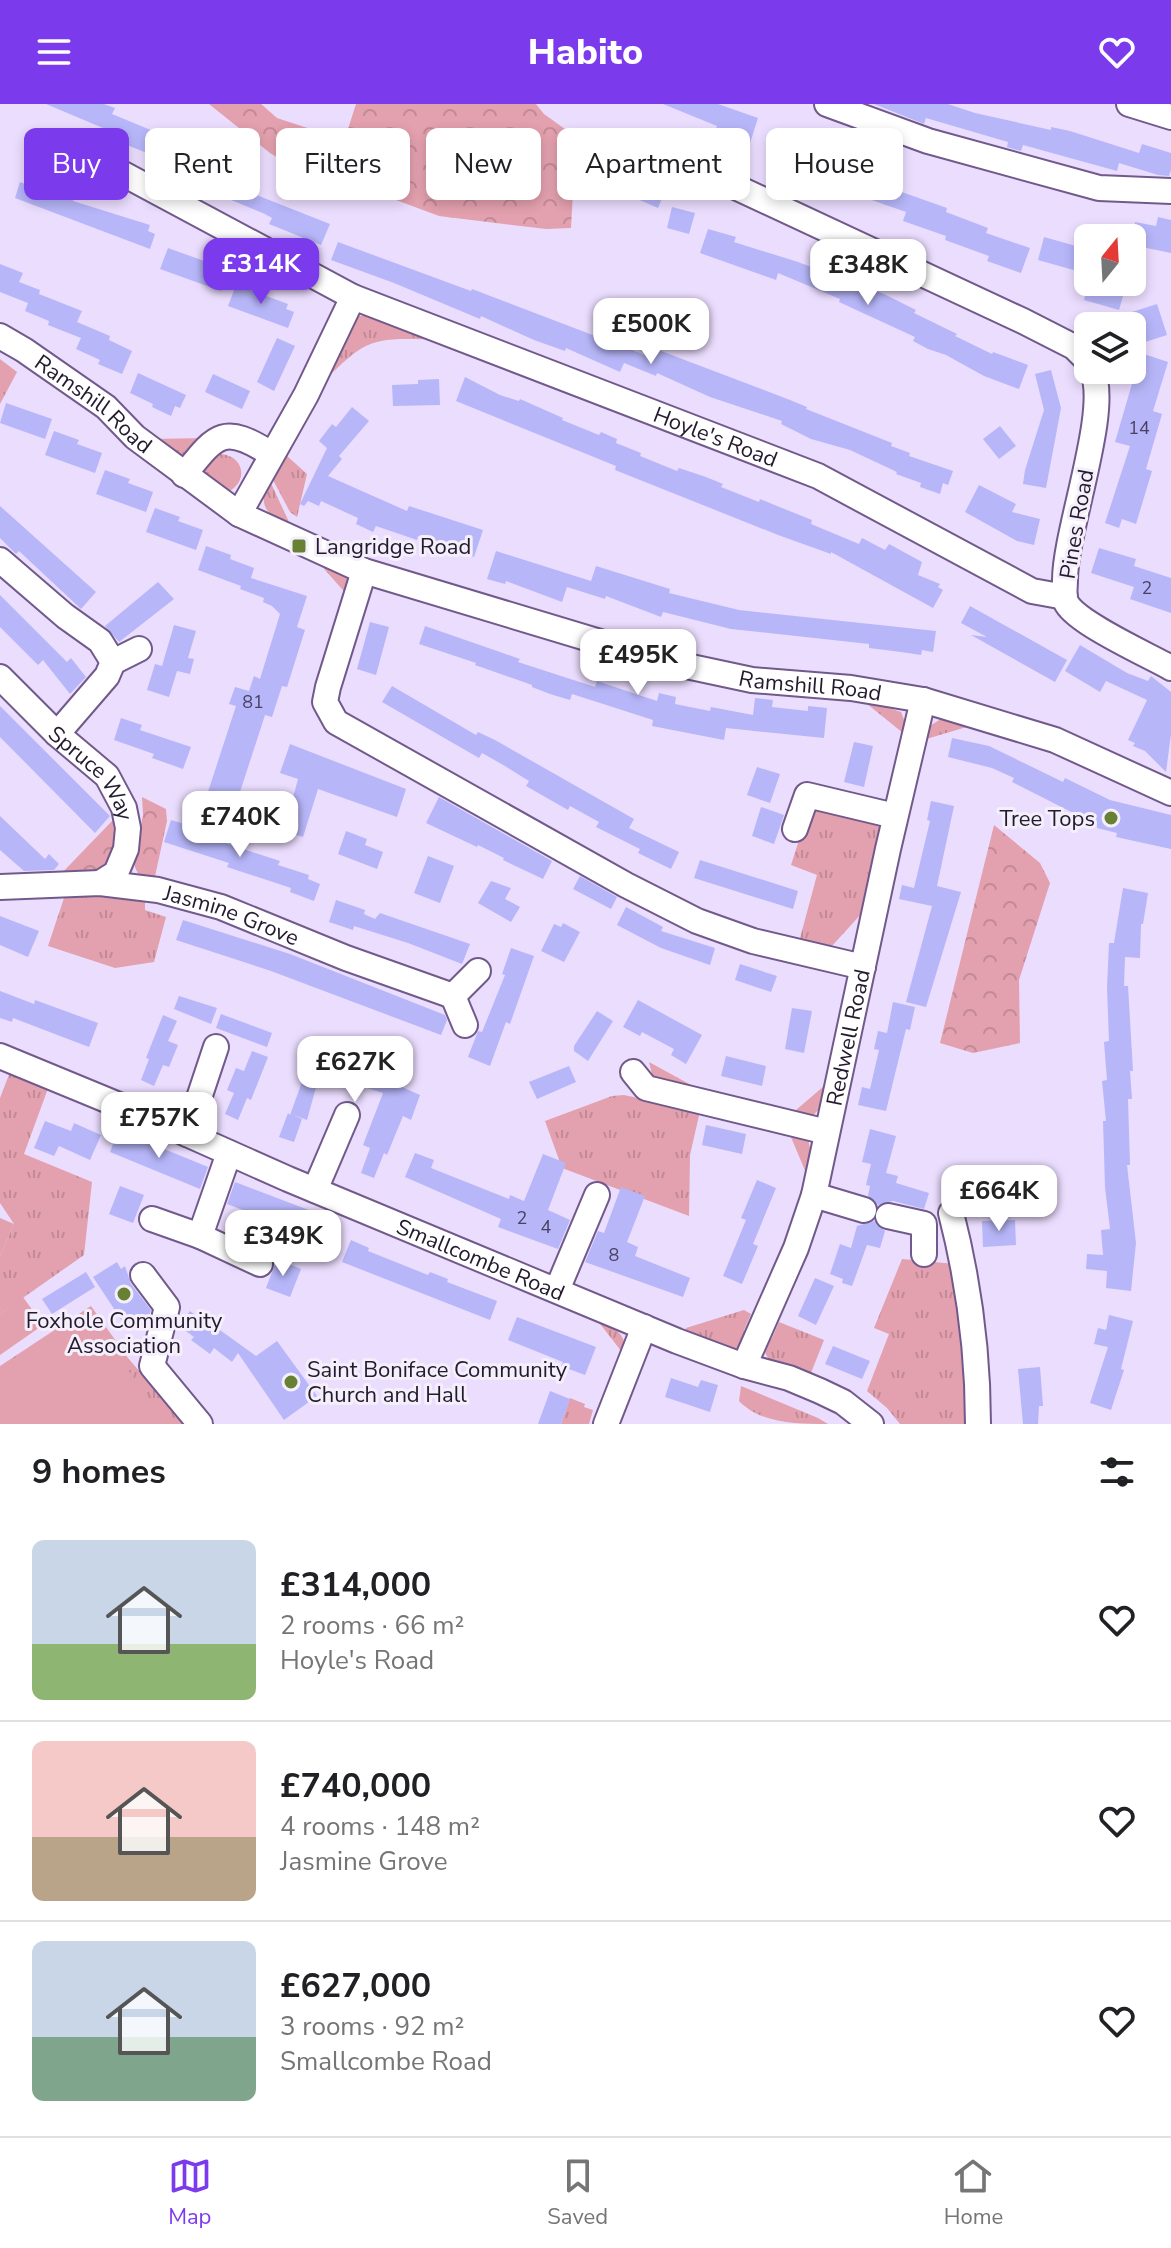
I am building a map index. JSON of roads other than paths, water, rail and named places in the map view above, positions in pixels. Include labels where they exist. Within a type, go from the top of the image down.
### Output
[{"type":"street","points":[[827,104],[928,141],[1099,188],[1171,191]]},
{"type":"street","points":[[1129,104],[1171,117]]},
{"type":"street","name":"Hoyle's Road","points":[[129,177],[353,297],[818,476],[1032,591],[1065,597]]},
{"type":"street","points":[[750,194],[1074,347]]},
{"type":"street","points":[[239,514],[306,395],[353,297]]},
{"type":"street","name":"Ramshill Road","points":[[0,336],[106,407],[135,437],[239,514],[364,571],[663,661],[752,680],[851,688],[923,700],[1055,740],[1171,793]]},
{"type":"street","name":"Pines Road","points":[[1096,384],[1089,451],[1065,569],[1065,597],[1067,604],[1080,618],[1171,668]]},
{"type":"street","points":[[184,475],[208,444],[217,438],[228,436],[249,440],[271,454]]},
{"type":"street","points":[[0,560],[65,616],[100,641],[113,662]]},
{"type":"street","points":[[364,571],[325,702],[336,722],[626,885],[697,921],[753,941],[863,967]]},
{"type":"street","points":[[57,734],[107,676],[113,662],[139,649]]},
{"type":"street","name":"Spruce Way","points":[[0,677],[57,734],[107,776],[124,808],[128,828],[126,849],[116,873],[100,883]]},
{"type":"street","name":"Redwell Road","points":[[744,1366],[796,1248],[814,1195],[923,700]]},
{"type":"street","points":[[795,829],[807,795],[895,816]]},
{"type":"street","name":"Jasmine Grove","points":[[0,887],[100,883],[158,890],[211,904],[346,958],[453,996]]},
{"type":"street","points":[[465,1025],[453,996],[478,971]]},
{"type":"street","points":[[187,1134],[216,1047]]},
{"type":"street","name":"Smallcombe Road","points":[[0,1056],[644,1327],[744,1366],[789,1378],[820,1391],[843,1402],[871,1424]]},
{"type":"street","points":[[633,1072],[646,1088],[827,1132]]},
{"type":"street","points":[[315,1190],[347,1115]]},
{"type":"street","points":[[200,1236],[229,1153]]},
{"type":"street","points":[[557,1290],[597,1195]]},
{"type":"street","points":[[814,1195],[924,1224],[924,1254]]},
{"type":"street","points":[[951,1213],[964,1266],[977,1351],[978,1424]]},
{"type":"street","points":[[152,1219],[200,1236],[260,1264]]},
{"type":"street","points":[[143,1275],[167,1307],[152,1366],[200,1424]]},
{"type":"street","points":[[606,1424],[644,1327]]},
{"type":"place","name":"Langridge Road","points":[[299,546]]},
{"type":"place","name":"Tree Tops","points":[[1111,818]]},
{"type":"place","name":"Foxhole Community Association","points":[[124,1294]]},
{"type":"place","name":"Saint Boniface Community Church and Hall","points":[[291,1382]]}]
